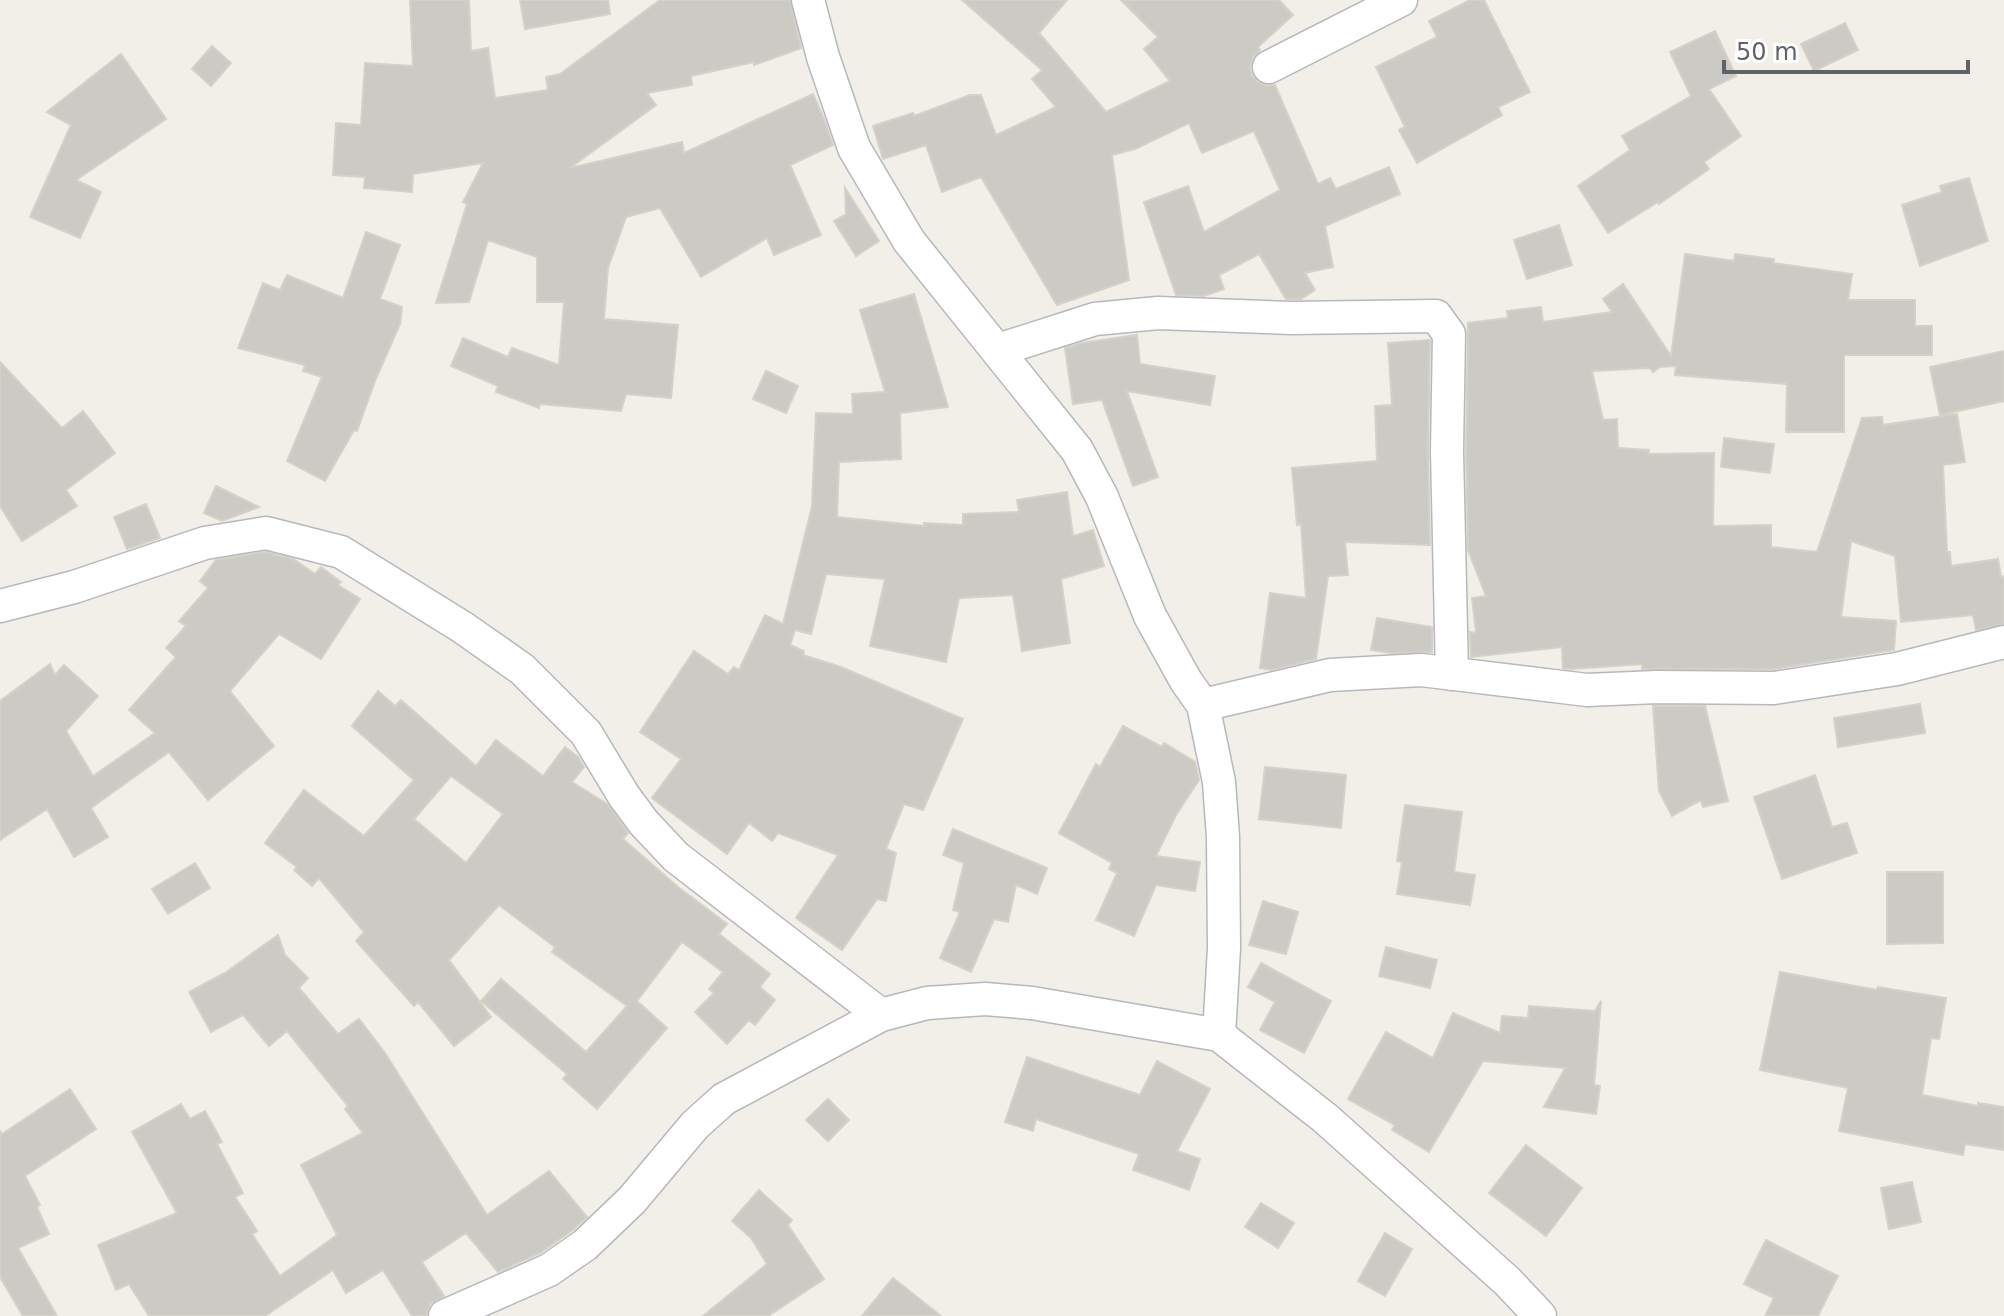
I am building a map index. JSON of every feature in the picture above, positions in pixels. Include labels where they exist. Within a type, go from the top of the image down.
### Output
[{"type":"street","points":[[808,0],[823,57],[854,148],[909,241],[1077,450],[1102,497],[1150,616],[1203,705],[1219,782],[1223,837],[1224,948],[1219,1035]]},
{"type":"street","points":[[1269,67],[1401,0]]},
{"type":"street","points":[[998,350],[1095,319],[1158,313],[1291,318],[1436,316],[1449,334],[1447,451],[1452,674]]},
{"type":"street","points":[[0,606],[74,587],[205,543],[266,533],[341,552],[462,627],[522,669],[586,733],[624,796],[676,857],[881,1015]]},
{"type":"street","points":[[1203,705],[1330,675],[1421,670],[1587,690],[1774,688],[1897,669],[2004,642]]},
{"type":"street","points":[[445,1316],[549,1270],[585,1245],[632,1200],[695,1125],[724,1099],[881,1015],[927,1003],[985,999],[1046,1005],[1219,1035],[1325,1118],[1507,1281],[1540,1316]]},
{"type":"building","points":[[410,0],[469,0],[471,51],[488,48],[495,98],[548,90],[546,77],[560,74],[660,0],[790,0],[801,48],[754,65],[754,62],[691,76],[692,85],[647,93],[656,105],[570,168],[682,142],[684,153],[813,94],[824,119],[833,145],[790,165],[821,235],[774,255],[767,238],[701,277],[660,208],[626,217],[608,268],[604,319],[678,325],[671,398],[626,394],[621,411],[540,404],[539,408],[496,392],[498,386],[451,366],[463,338],[508,357],[512,348],[559,365],[564,302],[537,302],[537,257],[488,240],[469,302],[436,303],[467,204],[463,202],[483,163],[413,174],[412,192],[364,188],[365,177],[333,175],[336,123],[361,125],[365,63],[413,66]]},
{"type":"building","points":[[520,0],[608,0],[610,14],[525,29]]},
{"type":"building","points":[[962,0],[1067,0],[1039,33],[1106,112],[1170,81],[1144,49],[1158,37],[1121,0],[1279,0],[1293,15],[1258,47],[1260,50],[1253,57],[1250,67],[1252,76],[1258,82],[1275,85],[1318,184],[1330,178],[1336,189],[1389,167],[1400,194],[1325,226],[1333,267],[1305,273],[1315,290],[1301,299],[1286,299],[1259,254],[1219,275],[1224,289],[1204,296],[1176,295],[1144,202],[1188,186],[1204,232],[1280,190],[1254,131],[1202,153],[1189,123],[1135,149],[1112,155],[1129,280],[1057,305],[981,177],[942,192],[926,145],[883,159],[873,126],[913,113],[914,116],[970,95],[981,95],[996,135],[1056,107],[1032,79],[1042,70]]},
{"type":"building","points":[[1470,0],[1484,0],[1530,92],[1498,107],[1502,115],[1417,163],[1399,130],[1405,127],[1376,67],[1437,37],[1429,21]]},
{"type":"building","points":[[1845,23],[1858,50],[1814,71],[1801,44]]},
{"type":"building","points":[[1715,31],[1736,76],[1709,89],[1741,136],[1704,162],[1709,169],[1659,204],[1608,233],[1578,186],[1630,150],[1622,136],[1691,96],[1670,52]]},
{"type":"building","points":[[212,46],[231,63],[211,86],[192,69]]},
{"type":"building","points":[[121,54],[166,119],[76,180],[101,192],[80,238],[30,217],[71,125],[47,112]]},
{"type":"building","points":[[1969,178],[1988,241],[1920,266],[1902,205],[1942,192],[1940,186]]},
{"type":"building","points":[[845,188],[879,241],[856,256],[834,221],[846,214]]},
{"type":"building","points":[[1559,225],[1572,265],[1527,279],[1514,240]]},
{"type":"building","points":[[366,232],[400,245],[380,299],[402,307],[400,324],[357,431],[354,430],[325,481],[287,461],[322,377],[303,371],[305,365],[238,348],[263,283],[280,290],[287,275],[343,298]]},
{"type":"building","points":[[1685,254],[1734,261],[1735,254],[1774,259],[1773,263],[1852,274],[1848,300],[1915,300],[1915,326],[1932,326],[1932,355],[1844,355],[1844,432],[1786,432],[1787,384],[1675,375],[1676,366],[1660,367],[1653,372],[1650,368],[1592,371],[1603,420],[1617,419],[1618,448],[1649,450],[1648,454],[1714,453],[1713,526],[1771,525],[1771,547],[1817,552],[1862,418],[1882,417],[1883,425],[1957,414],[1965,462],[1943,465],[1947,552],[1950,552],[1951,566],[1998,559],[2001,577],[2004,576],[2004,624],[1976,630],[1973,615],[1901,622],[1895,556],[1851,541],[1841,617],[1896,621],[1894,650],[1773,669],[1642,669],[1642,664],[1572,669],[1563,668],[1562,647],[1471,657],[1470,632],[1476,633],[1472,598],[1486,596],[1468,550],[1468,323],[1508,318],[1507,311],[1541,307],[1543,322],[1612,312],[1603,299],[1623,284],[1671,356]]},
{"type":"building","points":[[914,294],[948,407],[900,413],[901,459],[839,462],[837,517],[924,526],[924,523],[963,525],[963,514],[1019,512],[1017,500],[1067,492],[1073,536],[1093,530],[1104,566],[1061,579],[1070,643],[1022,651],[1013,595],[959,598],[946,662],[870,646],[885,579],[826,574],[811,634],[795,630],[790,645],[804,651],[803,655],[841,667],[963,719],[923,810],[904,804],[886,849],[896,853],[886,901],[877,899],[842,950],[796,918],[838,855],[778,833],[772,841],[749,823],[727,854],[652,798],[681,759],[640,732],[694,651],[728,674],[734,667],[739,670],[765,615],[783,624],[812,506],[816,413],[853,414],[852,394],[885,392],[860,310]]},
{"type":"building","points":[[1137,335],[1140,364],[1215,376],[1210,405],[1127,391],[1158,477],[1133,486],[1102,400],[1073,404],[1065,348]]},
{"type":"building","points":[[1430,340],[1430,545],[1345,542],[1348,575],[1328,576],[1316,659],[1271,670],[1260,668],[1270,593],[1306,598],[1301,524],[1297,525],[1292,468],[1377,461],[1375,406],[1392,405],[1388,343]]},
{"type":"building","points":[[2004,351],[2004,401],[1940,415],[1930,367]]},
{"type":"building","points":[[0,362],[62,428],[83,411],[115,453],[66,490],[77,506],[22,541],[0,506]]},
{"type":"building","points":[[766,371],[798,386],[786,413],[753,399]]},
{"type":"building","points":[[1724,438],[1774,444],[1770,473],[1721,467]]},
{"type":"building","points":[[216,486],[259,507],[222,521],[204,513]]},
{"type":"building","points":[[146,504],[160,538],[127,549],[114,517]]},
{"type":"building","points":[[265,552],[293,559],[315,574],[321,567],[341,582],[338,585],[360,599],[321,659],[279,634],[230,691],[274,746],[208,800],[169,752],[91,808],[108,837],[74,857],[47,809],[0,840],[0,701],[50,664],[55,675],[64,665],[98,696],[66,731],[93,776],[155,733],[129,710],[176,657],[166,648],[186,626],[179,621],[208,588],[200,581],[216,560]]},
{"type":"building","points":[[1377,618],[1432,627],[1432,652],[1371,650]]},
{"type":"building","points":[[378,691],[395,706],[401,700],[476,766],[496,740],[543,776],[565,747],[578,757],[584,767],[572,782],[607,804],[628,833],[623,839],[727,924],[719,934],[770,974],[760,987],[775,1000],[755,1025],[749,1020],[727,1044],[695,1012],[714,993],[709,989],[723,972],[682,942],[637,1001],[667,1028],[597,1109],[563,1079],[567,1074],[481,1001],[501,979],[586,1052],[627,1006],[552,952],[555,947],[499,905],[449,960],[491,1017],[454,1046],[418,1002],[414,1006],[356,941],[364,932],[319,878],[312,886],[294,870],[297,867],[265,843],[304,790],[364,836],[414,780],[352,726]],"holes":[[[451,776],[503,814],[466,863],[414,819]]]},
{"type":"building","points":[[1920,704],[1925,733],[1838,747],[1834,718]]},
{"type":"building","points":[[1653,706],[1705,706],[1728,801],[1703,807],[1701,800],[1672,816],[1659,791]]},
{"type":"building","points":[[1123,726],[1162,747],[1164,743],[1195,762],[1199,780],[1176,815],[1156,856],[1200,862],[1195,891],[1156,885],[1134,936],[1096,920],[1117,873],[1109,869],[1112,863],[1059,833],[1096,764],[1100,767]]},
{"type":"building","points":[[1265,767],[1346,775],[1341,828],[1259,819]]},
{"type":"building","points":[[1815,775],[1832,827],[1847,823],[1857,853],[1782,879],[1754,797]]},
{"type":"building","points":[[1405,805],[1462,812],[1454,872],[1475,875],[1470,905],[1397,894],[1402,862],[1397,861]]},
{"type":"building","points":[[953,829],[1047,868],[1037,894],[1016,885],[1008,922],[994,919],[971,972],[940,958],[960,912],[953,910],[964,863],[943,855]]},
{"type":"building","points":[[195,863],[210,888],[168,914],[152,889]]},
{"type":"building","points":[[1887,872],[1943,872],[1943,943],[1887,944]]},
{"type":"building","points":[[1263,901],[1298,912],[1286,954],[1249,945]]},
{"type":"building","points":[[278,935],[285,955],[308,978],[299,988],[338,1034],[359,1019],[385,1053],[487,1215],[549,1171],[587,1217],[540,1253],[498,1272],[466,1233],[422,1262],[444,1296],[430,1304],[426,1316],[412,1316],[383,1270],[346,1293],[333,1270],[265,1316],[149,1316],[129,1284],[116,1290],[98,1245],[177,1213],[132,1132],[181,1104],[190,1119],[205,1111],[222,1142],[217,1144],[243,1193],[235,1197],[257,1231],[252,1234],[280,1276],[337,1235],[301,1165],[363,1133],[345,1109],[348,1106],[287,1031],[269,1046],[243,1015],[211,1032],[189,992],[225,973]]},
{"type":"building","points":[[1386,947],[1437,960],[1430,988],[1379,976]]},
{"type":"building","points":[[1261,963],[1331,1001],[1304,1053],[1260,1030],[1275,1002],[1248,987]]},
{"type":"building","points":[[1780,972],[1877,990],[1878,987],[1946,998],[1939,1039],[1931,1038],[1922,1095],[1978,1106],[1978,1103],[2004,1107],[2004,1150],[1965,1144],[1963,1155],[1839,1131],[1848,1088],[1760,1070]]},
{"type":"building","points":[[1601,1001],[1594,1085],[1600,1086],[1596,1114],[1544,1107],[1565,1068],[1483,1061],[1429,1152],[1392,1130],[1395,1125],[1348,1099],[1386,1032],[1433,1058],[1453,1013],[1500,1033],[1502,1016],[1528,1018],[1529,1006],[1595,1011]]},
{"type":"building","points":[[1027,1057],[1140,1095],[1157,1061],[1210,1089],[1177,1151],[1200,1159],[1189,1190],[1133,1170],[1139,1154],[1036,1119],[1033,1131],[1005,1122]]},
{"type":"building","points":[[70,1089],[96,1129],[25,1176],[40,1205],[37,1207],[49,1234],[18,1248],[57,1316],[23,1316],[0,1277],[0,1131],[2,1134]]},
{"type":"building","points":[[828,1099],[849,1120],[828,1141],[806,1120]]},
{"type":"building","points":[[1526,1145],[1582,1188],[1546,1236],[1489,1193]]},
{"type":"building","points":[[1912,1182],[1921,1222],[1889,1229],[1881,1188]]},
{"type":"building","points":[[759,1190],[792,1220],[788,1225],[824,1279],[768,1316],[703,1316],[767,1264],[751,1238],[732,1221]]},
{"type":"building","points":[[1261,1203],[1294,1223],[1278,1248],[1245,1227]]},
{"type":"building","points":[[1385,1233],[1412,1249],[1385,1296],[1358,1281]]},
{"type":"building","points":[[1766,1240],[1838,1276],[1818,1316],[1765,1316],[1774,1298],[1744,1284]]},
{"type":"building","points":[[893,1278],[941,1316],[862,1316]]}]
